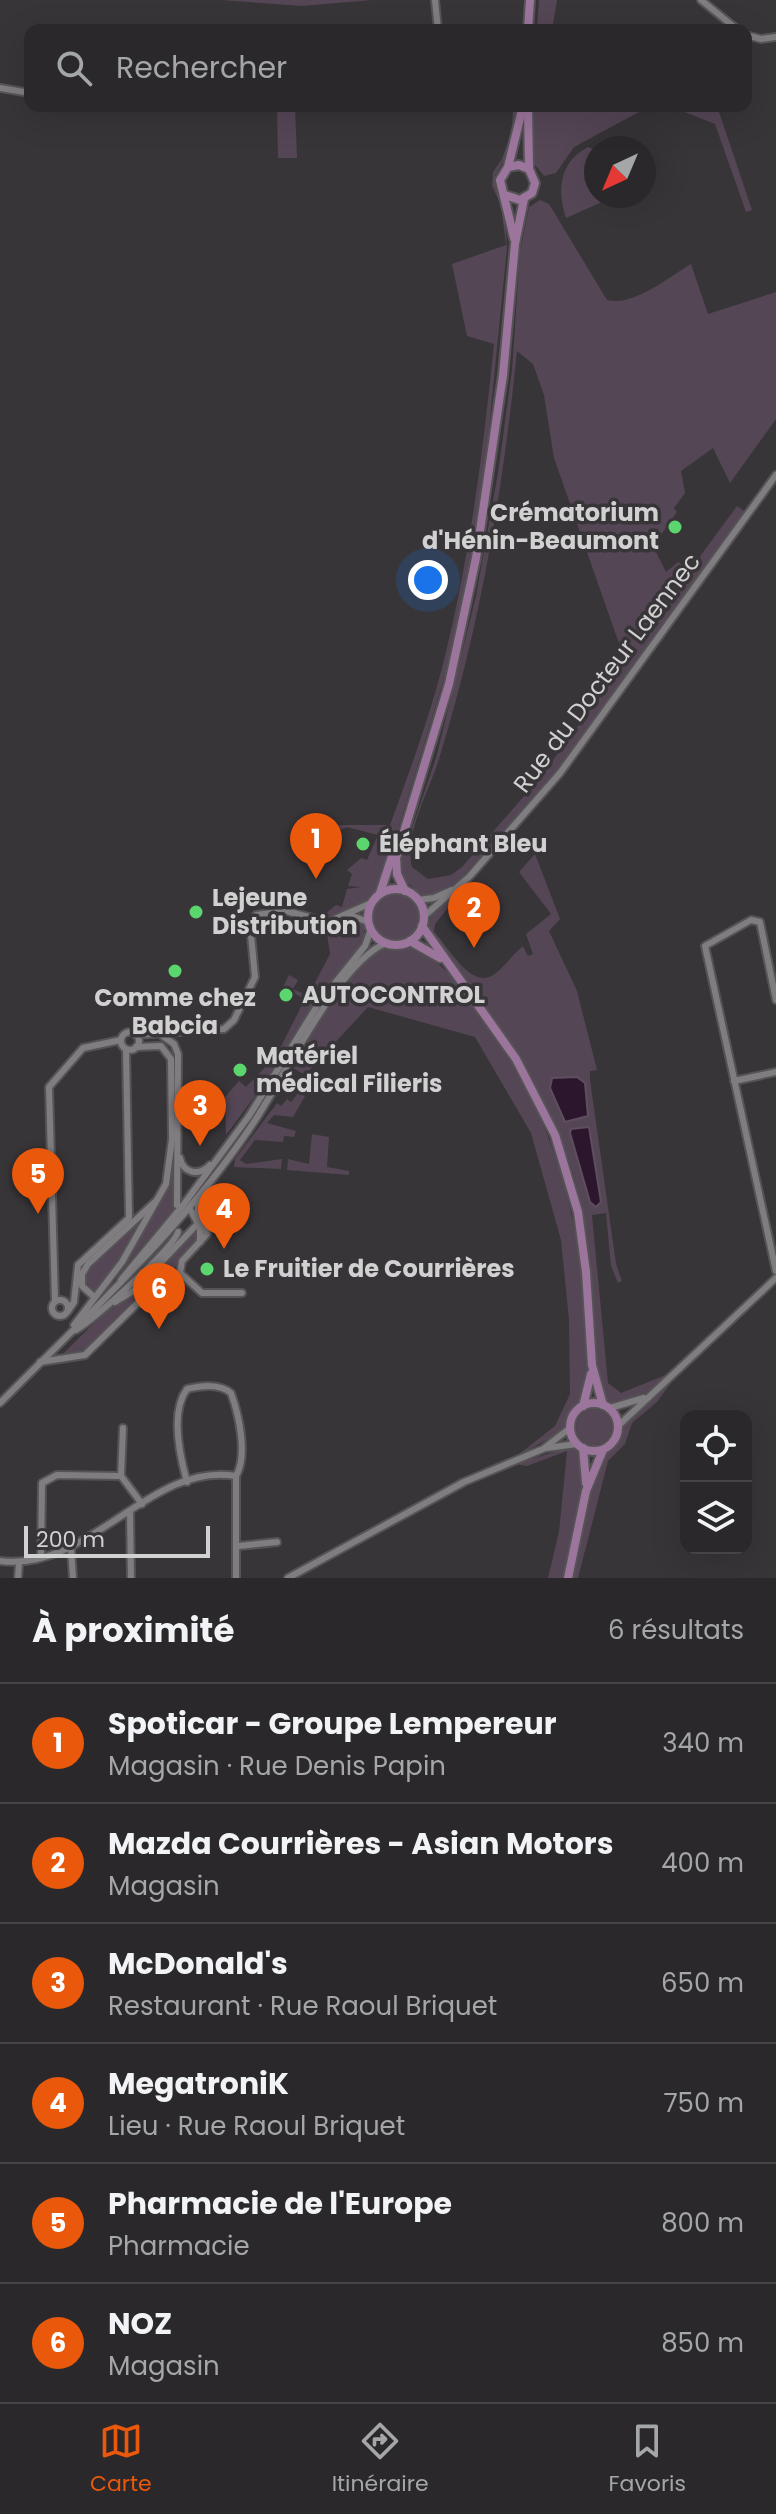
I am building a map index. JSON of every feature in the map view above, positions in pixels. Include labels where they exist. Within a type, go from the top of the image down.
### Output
[{"type":"main road","points":[[531,24],[532,0]]},
{"type":"main road","points":[[515,244],[500,180],[508,167],[523,112]]},
{"type":"main road","points":[[505,195],[515,200],[524,199],[532,193],[535,183],[529,169],[525,112]]},
{"type":"main road","points":[[508,167],[519,165],[529,169]]},
{"type":"main road","points":[[447,963],[422,945],[410,941],[386,943],[370,926],[371,903],[379,894],[401,835],[449,684],[476,558],[503,375],[515,244],[524,199]]},
{"type":"main road","points":[[401,835],[396,870],[405,891]]},
{"type":"main road","points":[[379,894],[392,889],[405,891],[417,900],[423,922],[447,963],[471,991],[510,1049],[555,1135],[568,1171],[583,1241],[592,1365],[606,1406],[619,1425],[615,1440],[603,1450],[586,1491],[568,1578]]},
{"type":"main road","points":[[410,941],[423,922]]},
{"type":"main road","points":[[586,1491],[580,1446],[570,1428],[575,1413],[583,1406],[592,1365]]},
{"type":"main road","points":[[583,1406],[606,1406]]},
{"type":"main road","points":[[580,1446],[603,1450]]},
{"type":"street","points":[[435,0],[437,24]]},
{"type":"street","points":[[701,0],[731,24]]},
{"type":"street","points":[[752,36],[776,37]]},
{"type":"street","points":[[0,88],[24,92]]},
{"type":"street","name":"Rue du Docteur Laennec","points":[[423,922],[459,887],[560,773],[776,475]]},
{"type":"street","points":[[417,900],[434,898],[459,887]]},
{"type":"street","points":[[121,1040],[126,1049],[129,1218],[78,1265],[74,1302],[62,1316],[55,1315],[52,1307],[55,1301],[49,1087],[83,1048],[121,1040],[127,1033],[190,1032],[224,1029],[231,1024],[254,980],[250,924],[256,915],[292,911],[323,922],[350,915],[371,903]]},
{"type":"street","points":[[0,1403],[120,1281],[184,1206],[218,1159],[266,1092],[324,996],[365,946],[370,926],[350,915]]},
{"type":"street","points":[[776,1000],[760,922],[751,920],[705,946],[776,1271]]},
{"type":"street","points":[[184,1206],[198,1198],[254,1122],[334,991],[366,955],[386,943]]},
{"type":"street","points":[[160,1034],[174,1044],[178,1054],[178,1146],[184,1206],[199,1217]]},
{"type":"street","points":[[136,1035],[136,1047]]},
{"type":"street","points":[[69,1334],[78,1317],[100,1294],[122,1262],[166,1184],[170,1164],[171,1059],[161,1046],[126,1049]]},
{"type":"street","points":[[734,1081],[776,1072]]},
{"type":"street","points":[[178,1146],[181,1164],[192,1172],[203,1171],[218,1159]]},
{"type":"street","points":[[180,1273],[182,1261],[199,1243],[198,1198]]},
{"type":"street","points":[[92,1295],[82,1286],[84,1268],[155,1202]]},
{"type":"street","points":[[184,1206],[199,1217]]},
{"type":"street","points":[[115,1302],[135,1290],[199,1217]]},
{"type":"street","points":[[69,1334],[133,1284],[174,1241],[178,1232]]},
{"type":"street","points":[[180,1273],[202,1293],[242,1293]]},
{"type":"street","points":[[40,1362],[85,1355],[163,1278],[180,1273]]},
{"type":"street","points":[[619,1425],[776,1278]]},
{"type":"street","points":[[55,1301],[64,1301],[68,1311]]},
{"type":"street","points":[[187,1482],[180,1443],[180,1400],[187,1389],[219,1387],[231,1393],[241,1448],[241,1468],[236,1476],[236,1578]]},
{"type":"street","points":[[606,1406],[647,1397]]},
{"type":"street","points":[[123,1428],[121,1476],[142,1504]]},
{"type":"street","points":[[289,1577],[464,1482],[543,1449],[570,1428]]},
{"type":"street","points":[[543,1449],[580,1446]]},
{"type":"street","points":[[41,1558],[42,1483],[57,1475],[121,1476]]},
{"type":"street","points":[[0,1561],[19,1564],[71,1548],[142,1504],[187,1482],[212,1476],[236,1476]]},
{"type":"street","points":[[130,1511],[131,1578]]},
{"type":"street","points":[[238,1546],[277,1542]]},
{"type":"street","points":[[71,1548],[73,1578]]},
{"type":"street","points":[[18,1578],[19,1564]]},
{"type":"shaded area","points":[[222,0],[372,0],[302,6]]},
{"type":"shaded area","points":[[539,0],[557,0],[553,24],[537,24]]},
{"type":"shaded area","points":[[277,112],[295,112],[297,158],[278,158]]},
{"type":"shaded area","points":[[513,112],[516,112],[508,151],[495,176],[504,207],[507,248],[485,469],[464,593],[446,672],[381,886],[361,906],[319,919],[336,905],[342,907],[347,889],[361,887],[348,886],[352,874],[347,870],[361,858],[367,860],[378,835],[347,827],[340,830],[336,839],[330,837],[322,857],[306,851],[304,830],[341,825],[390,825],[431,708],[452,628],[474,507],[494,344],[467,336],[452,264],[506,245],[501,205],[492,186],[493,172],[502,159],[512,130]]},
{"type":"shaded area","points":[[532,112],[639,112],[594,136],[584,136],[584,142],[574,147],[556,173],[544,176],[531,160]]},
{"type":"shaded area","points":[[685,112],[719,112],[752,210],[746,212],[715,124]]},
{"type":"shaded area","points":[[584,149],[584,208],[588,208],[566,218],[561,187],[566,169]]},
{"type":"shaded area","points":[[540,200],[549,204],[607,300],[617,301],[639,295],[691,264],[708,314],[776,292],[776,419],[730,483],[713,448],[681,471],[685,493],[674,508],[677,512],[653,546],[666,572],[678,562],[690,570],[737,506],[744,511],[742,515],[562,764],[456,884],[440,894],[423,896],[404,880],[400,863],[436,758],[476,596],[498,473],[512,370],[520,252],[529,207]],"holes":[[[517,351],[533,364],[544,395],[554,458],[622,652],[620,669],[539,779],[462,867],[451,875],[428,879],[412,867],[411,841],[453,712],[478,610],[505,455]]]},
{"type":"shaded area","points":[[535,854],[560,919],[549,931],[577,991],[597,1070],[590,1071],[590,1080],[616,1264],[622,1281],[618,1283],[611,1266],[606,1213],[592,1215],[608,1383],[621,1393],[666,1375],[647,1393],[615,1405],[604,1399],[597,1379],[587,1234],[573,1173],[559,1134],[522,1062],[427,928],[432,912],[464,888],[435,924],[434,932],[462,966],[478,977],[487,978],[500,970],[523,946],[528,956],[533,954],[526,934],[551,914],[519,872]]},
{"type":"shaded area","points":[[396,892],[413,899],[420,916],[413,933],[396,940],[379,933],[372,916],[379,899]]},
{"type":"shaded area","points":[[352,919],[364,924],[364,942],[317,1001],[279,1064],[226,1135],[225,1097],[239,1081],[246,1087],[270,1062],[272,1064],[303,1003],[301,997],[283,987],[289,975],[298,980],[293,989],[308,996],[330,954],[327,934],[317,928],[311,930],[311,922],[324,925]]},
{"type":"shaded area","points":[[412,945],[456,981],[511,1061],[530,1095],[558,1165],[576,1237],[588,1353],[586,1384],[564,1430],[514,1458],[555,1426],[570,1394],[569,1320],[561,1240],[531,1133],[475,1037],[368,1007],[305,1075],[293,1068],[331,1001],[356,967],[381,948]]},
{"type":"shaded area","points":[[577,1077],[585,1083],[588,1116],[565,1122],[550,1088],[552,1078]]},
{"type":"shaded area","points":[[299,1092],[305,1096],[293,1117],[274,1115],[267,1123],[296,1131],[294,1137],[284,1136],[283,1142],[255,1140],[240,1160],[246,1164],[282,1159],[281,1169],[234,1167],[235,1159],[277,1103],[281,1106],[287,1099],[291,1102]]},
{"type":"shaded area","points":[[589,1127],[601,1202],[596,1207],[590,1202],[570,1133],[571,1129]]},
{"type":"shaded area","points":[[312,1134],[329,1137],[327,1167],[349,1171],[349,1175],[287,1170],[288,1159],[309,1164]]},
{"type":"shaded area","points":[[175,1164],[175,1208],[119,1274],[168,1187]]},
{"type":"shaded area","points":[[149,1209],[130,1245],[95,1292],[84,1280],[86,1269]]},
{"type":"shaded area","points":[[197,1228],[197,1240],[174,1269],[157,1277],[85,1349],[63,1354],[110,1307],[134,1295]]},
{"type":"shaded area","points":[[673,1380],[657,1402],[632,1423],[625,1444],[608,1461],[578,1578],[572,1578],[593,1477],[602,1456],[618,1442],[626,1421]]},
{"type":"shaded area","points":[[594,1409],[607,1414],[612,1427],[607,1440],[594,1445],[581,1440],[576,1427],[581,1414]]},
{"type":"shaded area","points":[[570,1447],[580,1452],[583,1493],[564,1578],[548,1578],[559,1532],[567,1451],[527,1466],[515,1464]]},
{"type":"place","name":"Crématorium d'Hénin-Beaumont","points":[[675,527]]},
{"type":"place","name":"Éléphant Bleu","points":[[363,844]]},
{"type":"place","name":"Spoticar - Groupe Lempereur","points":[[316,879]]},
{"type":"place","name":"Lejeune Distribution","points":[[196,912]]},
{"type":"place","name":"Mazda Courrières - Asian Motors","points":[[474,948]]},
{"type":"place","name":"Comme chez Babcia","points":[[175,971]]},
{"type":"place","name":"AUTOCONTROL","points":[[286,995]]},
{"type":"place","name":"Matériel médical Filieris","points":[[240,1070]]},
{"type":"place","name":"McDonald's","points":[[200,1146]]},
{"type":"place","name":"Pharmacie de l'Europe","points":[[38,1214]]},
{"type":"place","name":"MegatroniK","points":[[224,1249]]},
{"type":"place","name":"Le Fruitier de Courrières","points":[[207,1269]]},
{"type":"place","name":"NOZ","points":[[159,1329]]}]
